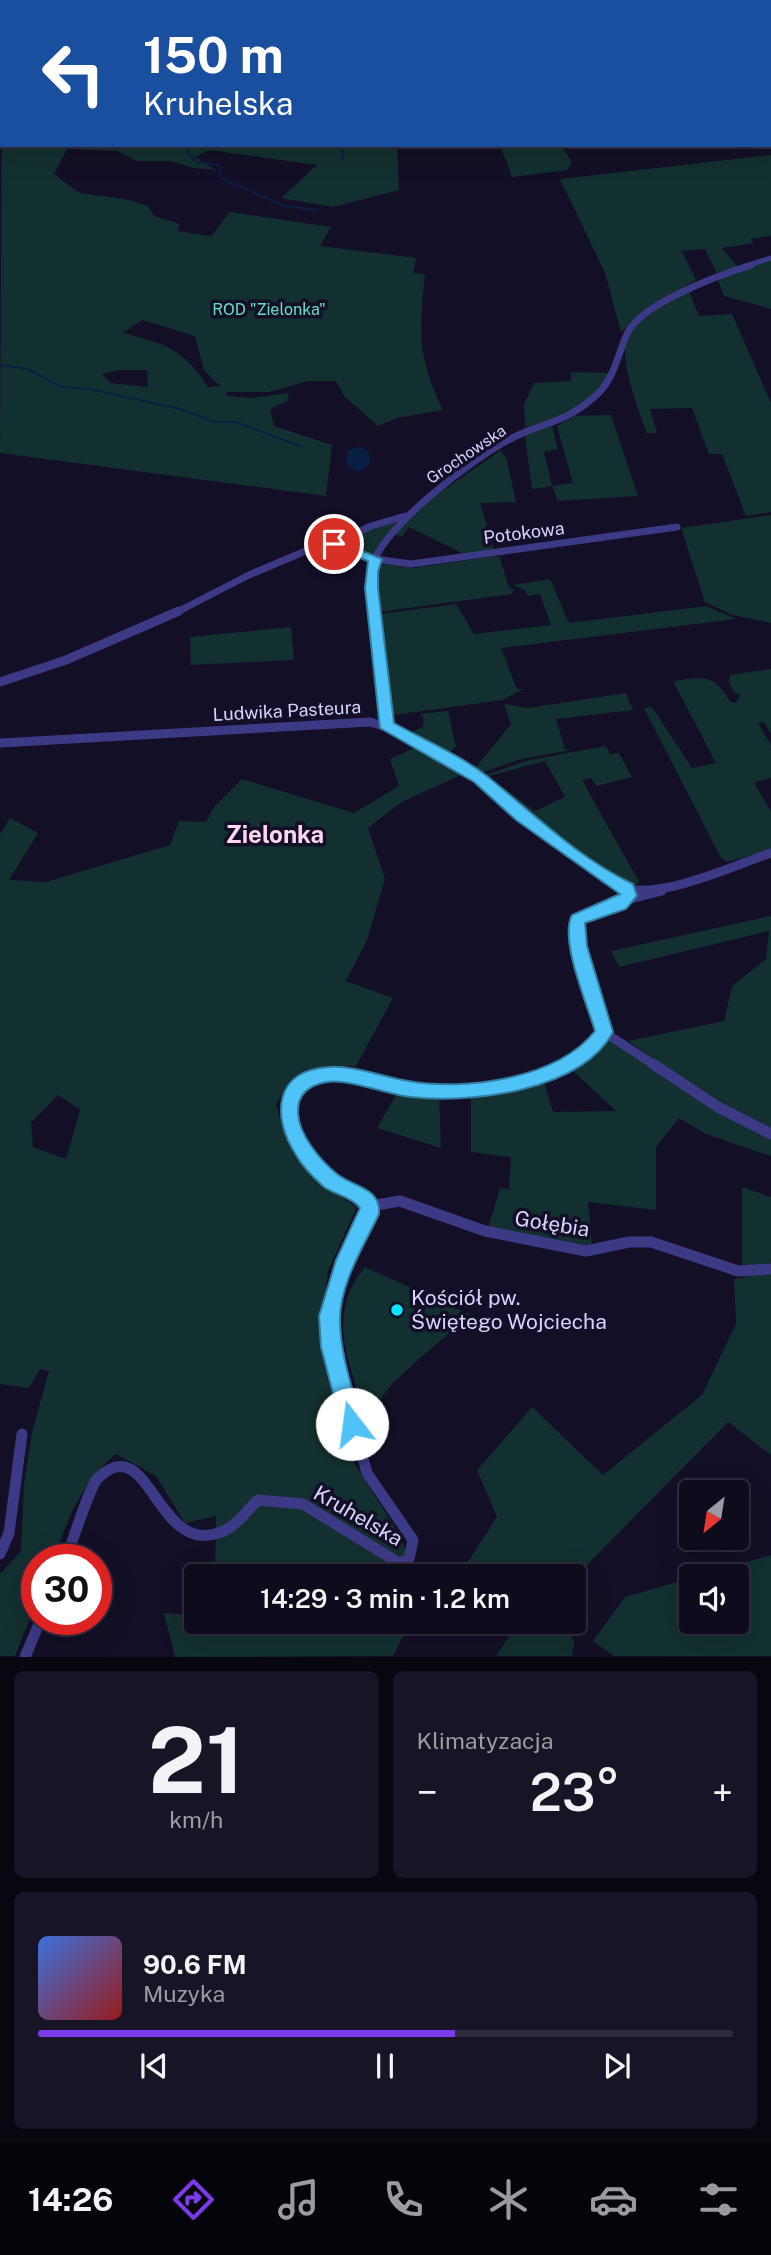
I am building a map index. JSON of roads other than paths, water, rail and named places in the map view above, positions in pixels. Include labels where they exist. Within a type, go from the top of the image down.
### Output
[{"type":"street","name":"Grochowska","points":[[375,559],[405,516],[512,438],[564,420],[595,397],[620,365],[628,331],[655,306],[699,282],[771,258]]},
{"type":"street","name":"Grochowska","points":[[0,682],[66,660],[164,619],[280,560],[315,547],[334,544],[371,526],[405,516]]},
{"type":"street","name":"Potokowa","points":[[375,559],[416,564],[677,527]]},
{"type":"street","points":[[334,544],[375,559],[371,572],[388,718],[385,725]]},
{"type":"street","name":"Ludwika Pasteura","points":[[0,743],[326,723],[385,725],[479,778],[522,816],[627,895]]},
{"type":"street","points":[[771,853],[667,887],[657,894],[627,895],[581,916],[576,925],[579,946],[604,1032],[719,1107],[771,1134]]},
{"type":"street","points":[[370,1206],[363,1197],[331,1181],[303,1151],[288,1114],[288,1103],[298,1085],[315,1076],[331,1074],[411,1089],[454,1092],[487,1089],[541,1076],[568,1065],[592,1047],[604,1032]]},
{"type":"street","name":"Gołębia","points":[[370,1206],[400,1201],[485,1231],[586,1251],[629,1242],[651,1242],[737,1270],[771,1269]]},
{"type":"street","name":"Kruhelska","points":[[72,1544],[97,1479],[108,1470],[119,1467],[135,1470],[148,1481],[171,1524],[181,1532],[211,1536],[225,1530],[258,1500],[303,1504],[384,1556],[399,1563],[410,1559],[413,1540],[367,1473],[358,1450],[329,1332],[330,1316],[346,1260],[370,1214],[370,1206]]},
{"type":"street","points":[[0,1554],[9,1533],[22,1434]]},
{"type":"street","points":[[25,1657],[34,1635]]},
{"type":"water","points":[[358,447],[369,454],[370,459],[363,470],[358,471],[347,464],[346,459],[353,448]]},
{"type":"waterway","points":[[190,147],[187,152],[197,162],[219,165],[221,178],[284,206],[317,210]]},
{"type":"waterway","points":[[342,159],[344,147]]},
{"type":"waterway","points":[[0,365],[28,369],[61,387],[89,389],[180,409],[215,422],[235,422],[300,446]]},
{"type":"place","name":"Kościół pw. Świętego Wojciecha","points":[[397,1310]]},
{"type":"district","name":"Zielonka","points":[[275,835]]},
{"type":"park label","name":"ROD \"Zielonka\"","points":[[269,309]]}]
